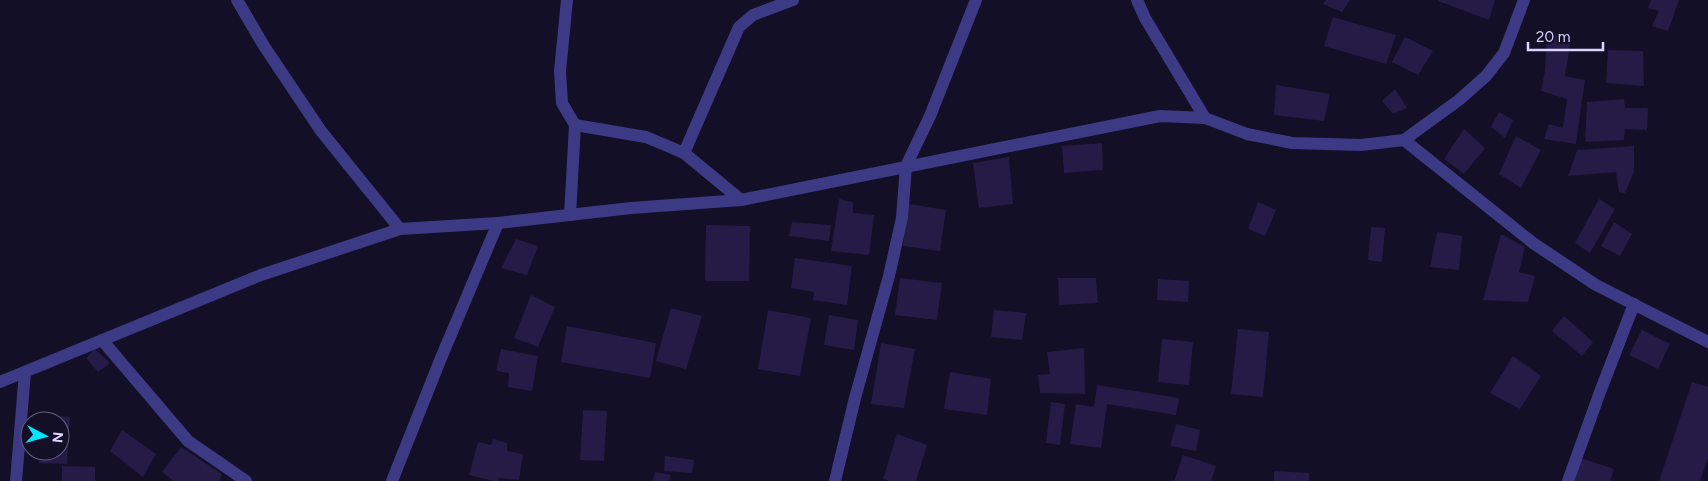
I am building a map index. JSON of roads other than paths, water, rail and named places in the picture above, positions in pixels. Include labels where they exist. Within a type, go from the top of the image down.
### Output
[{"type":"street","points":[[237,0],[264,46],[321,131],[400,229]]},
{"type":"street","points":[[567,0],[560,72],[562,103],[575,125],[570,215]]},
{"type":"street","points":[[684,153],[739,27],[753,15],[793,0]]},
{"type":"street","points":[[835,481],[902,218],[906,166],[930,116],[976,0]]},
{"type":"street","points":[[1137,0],[1145,18],[1205,118]]},
{"type":"street","points":[[0,382],[261,275],[400,229],[498,223],[630,208],[741,200],[1160,116],[1205,118],[1246,134],[1292,144],[1361,145],[1404,140],[1459,100],[1486,76],[1504,53],[1524,0]]},
{"type":"street","points":[[575,125],[646,137],[684,153],[741,200]]},
{"type":"street","points":[[1404,140],[1533,243],[1596,285],[1708,342]]},
{"type":"street","points":[[392,481],[498,223]]},
{"type":"street","points":[[1568,481],[1634,304]]},
{"type":"street","points":[[102,340],[188,441],[246,481]]},
{"type":"street","points":[[16,481],[25,372]]}]
